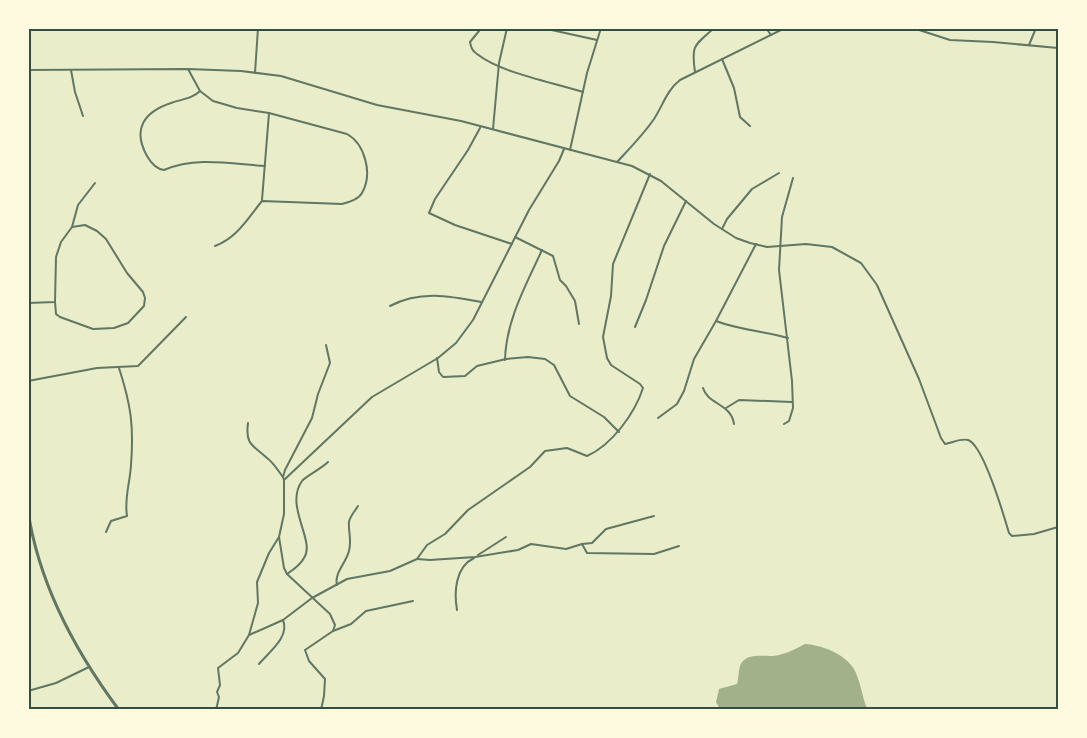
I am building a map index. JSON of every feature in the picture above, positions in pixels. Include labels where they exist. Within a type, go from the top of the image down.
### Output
[{"type":"street","points":[[255,73],[258,28]]},
{"type":"street","points":[[493,130],[499,66],[507,28]]},
{"type":"street","points":[[570,150],[601,28]]},
{"type":"street","points":[[695,72],[693,50],[714,28]]},
{"type":"street","points":[[766,28],[771,35]]},
{"type":"street","points":[[617,162],[656,116],[671,87],[695,72],[785,28]]},
{"type":"street","points":[[1028,46],[1036,28]]},
{"type":"street","points":[[548,29],[597,40]]},
{"type":"street","points":[[915,29],[950,40],[1059,48]]},
{"type":"street","points":[[479,31],[470,42],[472,50],[499,66],[583,92]]},
{"type":"street","points":[[722,59],[735,88],[740,117],[750,126]]},
{"type":"street","points":[[188,69],[201,91],[213,101],[347,134],[356,140],[366,161],[366,177],[362,194],[353,201],[342,204],[262,201]]},
{"type":"street","points":[[28,70],[188,69],[281,76],[377,105],[481,127],[617,162],[650,174],[736,238],[767,247],[806,244],[824,245],[841,250],[861,262],[881,292],[945,444],[969,440],[975,445],[988,472],[1009,533],[1012,536],[1022,536],[1059,527]]},
{"type":"street","points":[[71,70],[83,116]]},
{"type":"street","points":[[201,91],[194,96],[148,114],[139,130],[141,142],[154,165],[164,170],[179,164],[202,162],[265,166]]},
{"type":"street","points":[[215,246],[228,241],[236,234],[262,201],[269,113]]},
{"type":"street","points":[[481,127],[435,199],[429,213],[455,225],[512,244]]},
{"type":"street","points":[[284,479],[372,397],[437,358],[462,336],[482,303],[543,186],[560,161],[564,149]]},
{"type":"street","points":[[249,634],[283,620],[312,598],[352,577],[390,571],[417,559],[427,545],[445,534],[468,510],[530,467],[545,451],[567,448],[587,456],[609,442],[619,432],[643,388],[611,365],[607,358],[603,337],[611,296],[613,264],[650,174]]},
{"type":"street","points":[[722,229],[752,189],[779,174]]},
{"type":"street","points":[[784,424],[792,415],[792,402],[788,338],[780,292],[779,270],[782,217],[794,178]]},
{"type":"street","points":[[72,226],[85,225],[106,239],[145,298],[144,306],[137,315],[119,327],[93,329],[56,314],[56,257],[61,242],[72,226],[78,205],[95,183]]},
{"type":"street","points":[[635,327],[664,246],[686,201]]},
{"type":"street","points":[[515,237],[553,256],[560,280],[566,285],[575,301],[579,324]]},
{"type":"street","points":[[658,418],[677,404],[684,391],[694,359],[756,244]]},
{"type":"street","points":[[505,360],[506,344],[513,316],[542,250]]},
{"type":"street","points":[[390,306],[407,298],[432,295],[482,303]]},
{"type":"street","points":[[28,303],[55,302]]},
{"type":"street","points":[[28,381],[98,368],[138,366],[186,317]]},
{"type":"street","points":[[716,321],[732,327],[772,333],[788,338]]},
{"type":"street","points":[[216,710],[219,697],[217,692],[220,685],[218,668],[238,653],[249,634],[258,603],[257,582],[269,553],[279,537],[284,514],[284,479],[312,417],[330,363],[326,345]]},
{"type":"street","points":[[437,358],[439,372],[443,377],[452,378],[465,376],[477,366],[505,360],[528,357],[545,359],[554,365],[570,396],[604,417],[619,432]]},
{"type":"street","points":[[106,532],[111,521],[127,515],[126,497],[131,464],[132,411],[119,368]]},
{"type":"street","points":[[703,388],[706,396],[726,408],[734,424]]},
{"type":"street","points":[[726,408],[739,400],[792,402]]},
{"type":"street","points":[[248,423],[246,435],[249,441],[272,463],[284,479]]},
{"type":"street","points":[[287,574],[305,558],[308,545],[297,505],[298,488],[304,479],[319,471],[328,462]]},
{"type":"street","points":[[337,585],[337,573],[344,565],[350,544],[349,522],[358,506]]},
{"type":"street","points":[[28,511],[41,570],[63,621],[88,667],[119,710]]},
{"type":"street","points":[[417,559],[474,557],[518,550],[531,544],[566,549],[592,543],[606,529],[654,516]]},
{"type":"street","points":[[279,537],[287,574],[330,614],[335,625],[333,631]]},
{"type":"street","points":[[457,610],[455,596],[457,582],[469,560],[506,537]]},
{"type":"street","points":[[582,544],[587,553],[634,554],[654,554],[679,546]]},
{"type":"street","points":[[321,710],[325,679],[309,661],[305,650],[333,631],[351,624],[366,611],[413,601]]},
{"type":"street","points":[[259,663],[283,634],[285,626],[283,620]]},
{"type":"street","points":[[28,691],[56,683],[88,667]]},
{"type":"shaded area","points":[[805,644],[832,651],[850,664],[856,673],[866,706],[869,709],[720,709],[716,702],[719,689],[737,684],[739,668],[743,661],[751,657],[782,654]]}]
